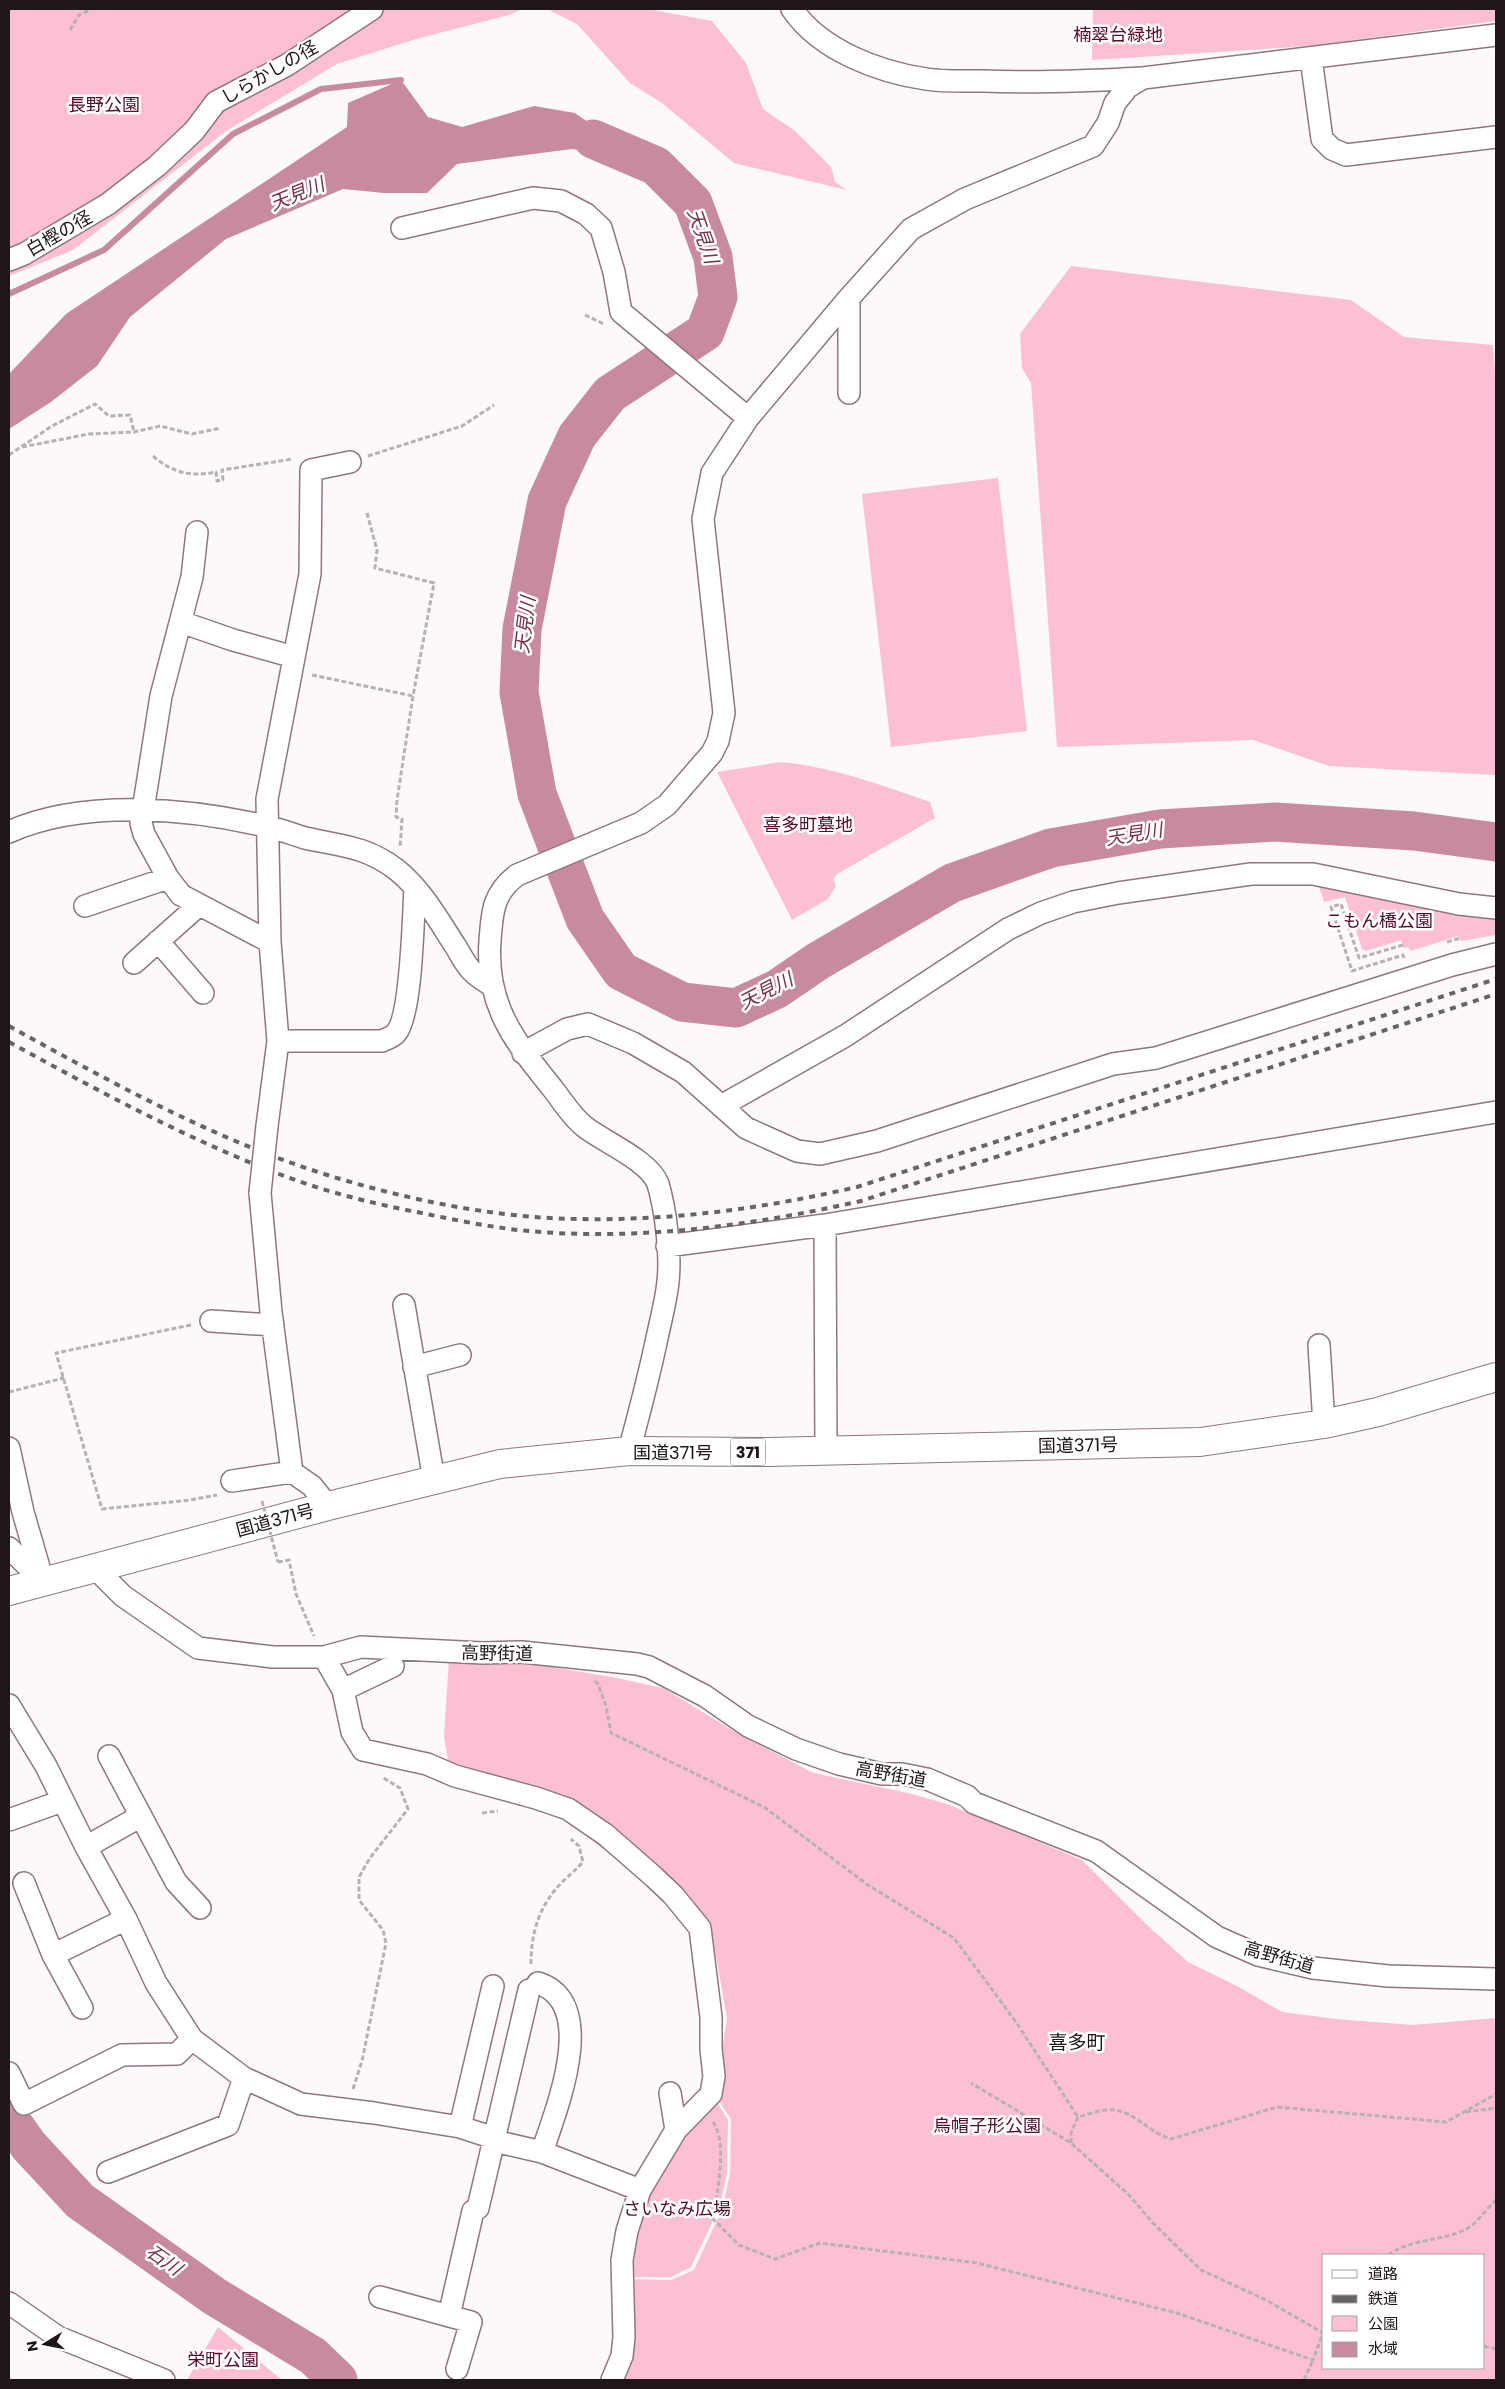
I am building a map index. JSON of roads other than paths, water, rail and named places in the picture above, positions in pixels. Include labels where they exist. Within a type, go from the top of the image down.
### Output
[{"type":"highway","name":"国道371号","points":[[9,1591],[328,1506],[500,1464],[629,1452],[1200,1442],[1324,1424],[1378,1412],[1496,1377]]},
{"type":"street","name":"しらかしの径","points":[[108,204],[157,166],[194,131],[216,102],[287,65],[372,9]]},
{"type":"street","points":[[792,9],[802,24],[831,46],[894,73],[927,80],[1072,82],[1143,78],[1496,34]]},
{"type":"street","points":[[1311,58],[1322,139],[1339,153],[1346,155],[1496,137]]},
{"type":"street","points":[[629,1452],[668,1281],[667,1246],[657,1183],[649,1169],[579,1122],[523,1053],[496,1002],[491,986],[489,961],[491,926],[496,900],[503,885],[517,875],[641,823],[667,805],[712,753],[718,741],[724,712],[703,519],[712,473],[748,418],[911,229],[965,198],[1093,146],[1108,123],[1115,103],[1128,87],[1143,78]]},
{"type":"street","points":[[402,228],[533,198],[561,201],[586,214],[601,228],[614,272],[613,318],[748,418]]},
{"type":"street","name":"白樫の径","points":[[9,260],[24,254],[108,204]]},
{"type":"street","points":[[849,393],[850,298]]},
{"type":"street","points":[[292,1472],[273,1325],[260,1193],[278,1041],[270,942],[266,826],[267,799],[310,574],[311,470],[350,462]]},
{"type":"street","points":[[197,532],[192,577],[161,696],[140,823],[168,878],[181,895],[270,942]]},
{"type":"street","points":[[181,622],[293,664]]},
{"type":"street","points":[[9,832],[24,826],[60,817],[106,810],[142,810],[223,818],[266,826],[306,838],[364,850],[377,856],[398,871],[415,889],[424,899],[472,972],[491,986]]},
{"type":"street","points":[[721,1106],[845,1036],[1008,929],[1041,913],[1072,902],[1118,893],[1251,874],[1312,874],[1459,904],[1496,908]]},
{"type":"street","points":[[85,906],[168,878]]},
{"type":"street","points":[[278,1041],[382,1041],[395,1034],[403,1018],[407,995],[415,889]]},
{"type":"street","points":[[134,963],[199,905]]},
{"type":"street","points":[[158,942],[203,993]]},
{"type":"street","points":[[523,1053],[567,1028],[588,1024],[634,1044],[683,1072],[746,1128],[797,1151],[820,1154],[877,1141],[1113,1064],[1156,1058],[1452,965],[1496,954]]},
{"type":"street","points":[[667,1246],[825,1225],[1496,1112]]},
{"type":"street","points":[[825,1225],[826,1450]]},
{"type":"street","points":[[404,1305],[434,1480]]},
{"type":"street","points":[[211,1321],[273,1325]]},
{"type":"street","points":[[1319,1344],[1324,1424]]},
{"type":"street","points":[[414,1367],[460,1355]]},
{"type":"street","points":[[9,1448],[22,1512],[43,1582]]},
{"type":"street","points":[[234,1481],[292,1472],[312,1486],[328,1506]]},
{"type":"street","points":[[9,1548],[43,1582]]},
{"type":"street","name":"高野街道","points":[[94,1568],[123,1596],[198,1648],[273,1656],[324,1657],[361,1648],[483,1653],[522,1652],[621,1661],[649,1667],[705,1696],[748,1726],[796,1749],[839,1764],[882,1774],[902,1774],[927,1778],[966,1796],[974,1803],[1096,1851],[1217,1937],[1258,1955],[1322,1969],[1388,1976],[1496,1979]]},
{"type":"street","points":[[324,1657],[343,1690],[352,1732],[363,1750],[427,1764],[456,1776],[536,1798],[568,1809],[606,1835],[673,1895],[700,1928],[712,2017],[711,2049],[714,2076],[711,2094],[676,2130],[640,2190],[627,2231],[622,2260],[624,2337],[622,2356],[612,2380]]},
{"type":"street","points":[[343,1690],[393,1666]]},
{"type":"street","points":[[11,1711],[46,1766],[86,1847],[126,1919],[156,1983],[192,2038],[244,2078],[301,2104],[460,2127],[494,2138],[502,2143],[542,2152],[640,2190]]},
{"type":"street","points":[[109,1756],[176,1882],[200,1908]]},
{"type":"street","points":[[9,1820],[62,1800]]},
{"type":"street","points":[[86,1847],[141,1816]]},
{"type":"street","points":[[24,1883],[53,1955],[82,2008]]},
{"type":"street","points":[[53,1955],[126,1919]]},
{"type":"street","points":[[460,2127],[493,1986]]},
{"type":"street","points":[[449,2316],[474,2211],[478,2208],[533,1987],[550,1987],[568,2011],[570,2030],[566,2081],[542,2152]]},
{"type":"street","points":[[9,2073],[24,2104],[122,2055],[177,2054],[192,2038]]},
{"type":"street","points":[[108,2172],[228,2126],[244,2078]]},
{"type":"street","points":[[670,2093],[676,2130]]},
{"type":"street","points":[[380,2297],[472,2322],[457,2369]]},
{"type":"street","points":[[9,2303],[58,2337],[164,2380]]},
{"type":"water","points":[[401,80],[428,117],[462,127],[534,106],[575,113],[641,159],[572,149],[457,164],[427,193],[384,193],[343,189],[226,239],[130,317],[97,366],[51,402],[9,429],[9,374],[66,314],[347,127],[348,103]]},
{"type":"waterway","points":[[9,294],[104,250],[233,134],[321,89],[401,80]]},
{"type":"waterway","name":"天見川","points":[[593,139],[656,166],[693,203],[713,257],[718,297],[705,332],[610,394],[577,436],[547,501],[522,629],[519,692],[537,794],[585,919],[621,971],[682,1002],[736,1008],[777,989],[818,961],[952,883],[1051,848],[1160,829],[1275,822],[1414,831],[1496,842]]},
{"type":"waterway","name":"石川","points":[[9,2118],[29,2146],[80,2201],[214,2296],[313,2356],[338,2380]]},
{"type":"railway","points":[[9,1026],[110,1081],[180,1116],[250,1147],[320,1173],[392,1193],[468,1209],[542,1218],[648,1218],[754,1207],[857,1187],[1496,979]]},
{"type":"railway","points":[[9,1042],[175,1129],[244,1160],[330,1191],[364,1201],[467,1222],[518,1230],[604,1234],[648,1233],[777,1218],[861,1201],[1496,994]]},
{"type":"district","name":"喜多町","points":[[1077,2042]]},
{"type":"park label","name":"楠翠台緑地","points":[[1118,34]]},
{"type":"park label","name":"長野公園","points":[[104,104]]},
{"type":"park label","name":"喜多町墓地","points":[[808,824]]},
{"type":"park label","name":"こもん橋公園","points":[[1379,920]]},
{"type":"park label","name":"烏帽子形公園","points":[[987,2125]]},
{"type":"park label","name":"さいなみ広場","points":[[677,2208]]},
{"type":"park label","name":"栄町公園","points":[[223,2359]]}]
